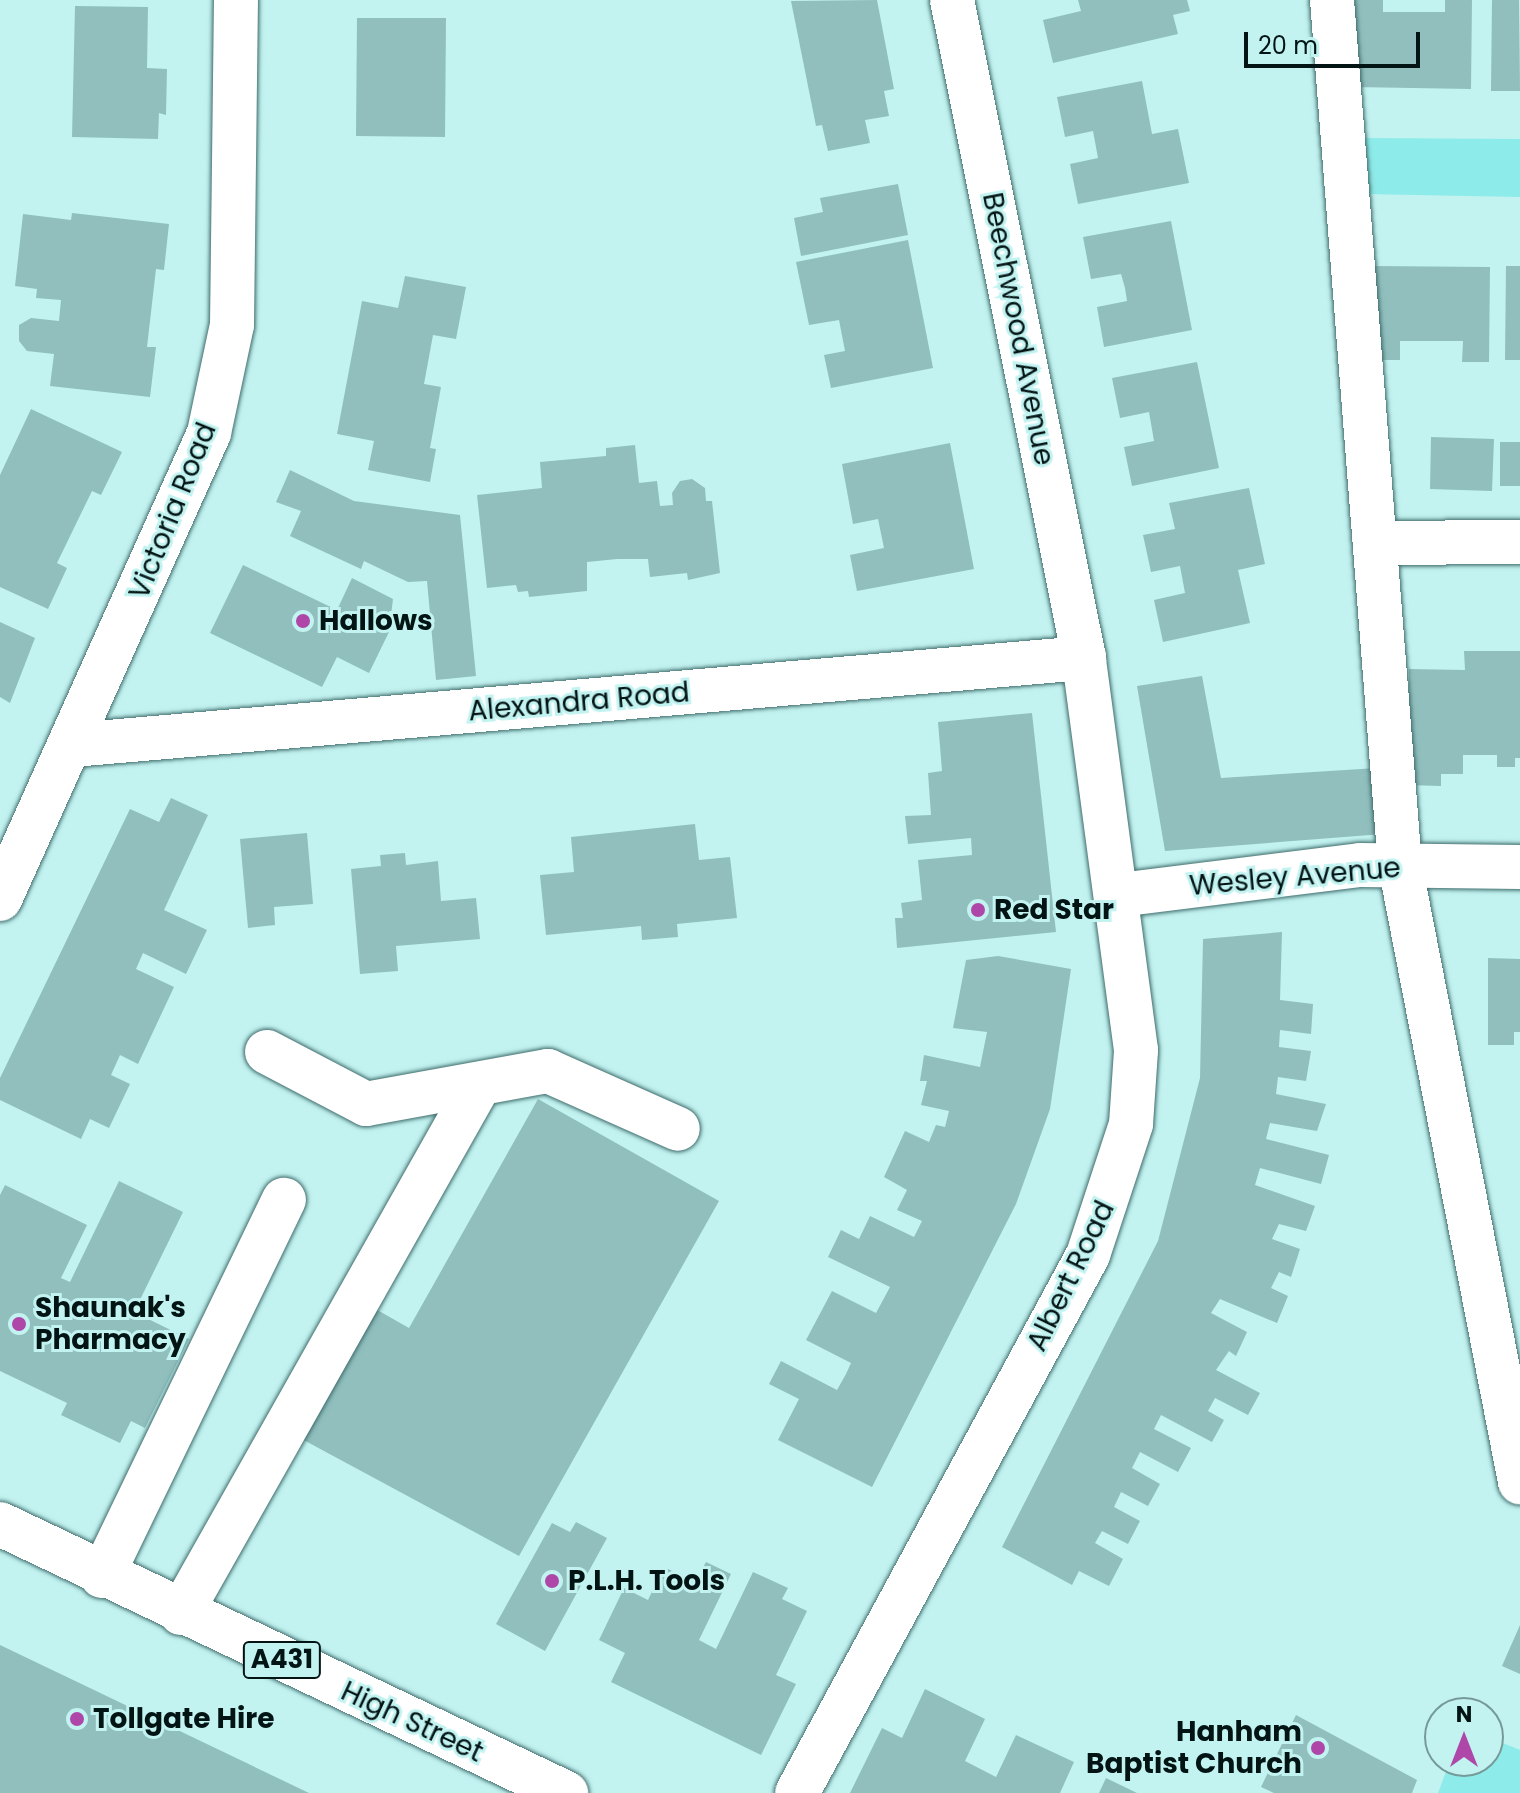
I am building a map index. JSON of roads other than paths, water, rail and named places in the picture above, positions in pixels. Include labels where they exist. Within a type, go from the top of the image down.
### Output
[{"type":"street","name":"Victoria Road","points":[[0,899],[12,839],[73,745],[209,433],[232,325],[236,0]]},
{"type":"street","name":"Beechwood Avenue","points":[[952,0],[1084,658]]},
{"type":"street","points":[[1332,0],[1400,865],[1520,1482]]},
{"type":"street","points":[[1375,543],[1520,542]]},
{"type":"street","name":"Alexandra Road","points":[[73,745],[1084,658]]},
{"type":"street","name":"Albert Road","points":[[797,1793],[1088,1255],[1117,1178],[1131,1124],[1136,1050],[1119,895],[1084,658]]},
{"type":"street","name":"Wesley Avenue","points":[[1119,895],[1360,865],[1520,867]]},
{"type":"street","points":[[267,1052],[366,1104],[478,1087],[548,1071],[678,1129]]},
{"type":"street","points":[[181,1613],[478,1087]]},
{"type":"street","points":[[102,1576],[284,1200]]},
{"type":"street","name":"High Street","points":[[0,1524],[102,1576],[566,1793]]},
{"type":"place","name":"Hallows","points":[[303,621]]},
{"type":"place","name":"Red Star","points":[[978,910]]},
{"type":"place","name":"Shaunak's Pharmacy","points":[[19,1324]]},
{"type":"place","name":"P.L.H. Tools","points":[[552,1581]]},
{"type":"place","name":"Tollgate Hire","points":[[77,1719]]},
{"type":"place","name":"Hanham Baptist Church","points":[[1318,1748]]}]
